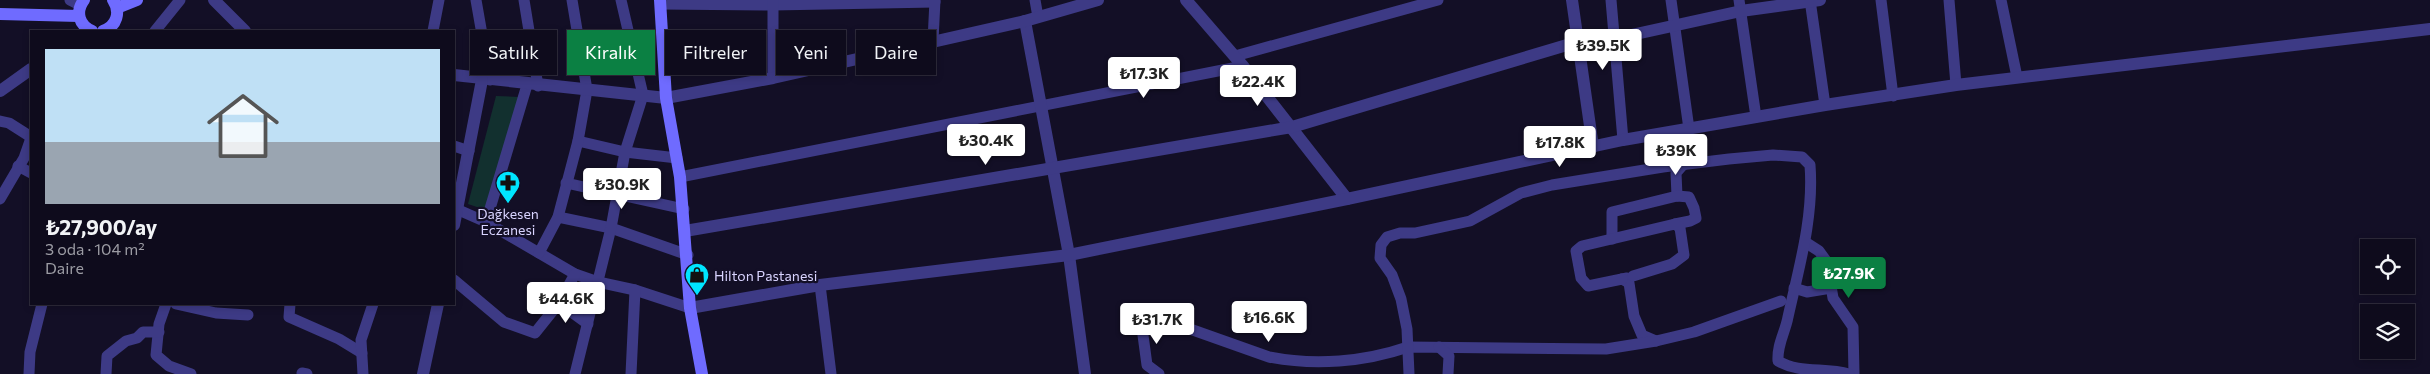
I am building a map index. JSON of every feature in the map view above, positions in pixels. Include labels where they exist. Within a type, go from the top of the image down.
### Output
[{"type":"main road","points":[[110,30],[118,15],[115,4],[137,0]]},
{"type":"main road","points":[[661,2],[666,98],[680,177],[688,255],[690,308],[702,374]]},
{"type":"main road","points":[[0,14],[78,5],[88,30]]},
{"type":"street","points":[[156,30],[180,0]]},
{"type":"street","points":[[214,0],[244,30]]},
{"type":"street","points":[[433,30],[439,0]]},
{"type":"street","points":[[476,0],[486,80],[455,208],[486,222],[574,274],[598,282],[635,290],[690,308],[820,285],[1069,255],[1347,200],[1623,140],[1825,105],[2017,77],[2430,29]]},
{"type":"street","points":[[486,222],[532,85],[524,0]]},
{"type":"street","points":[[539,253],[558,217],[578,141],[587,90],[572,0]]},
{"type":"street","points":[[575,374],[611,228],[625,152],[643,95],[621,0]]},
{"type":"street","points":[[1035,0],[1031,19],[1040,107],[1069,255],[1085,374]]},
{"type":"street","points":[[936,40],[1031,19],[1098,0]]},
{"type":"street","points":[[1186,0],[1239,61],[1347,200]]},
{"type":"street","points":[[680,177],[1040,107],[1239,61],[1438,0]]},
{"type":"street","points":[[1572,0],[1592,147]]},
{"type":"street","points":[[1611,0],[1623,140]]},
{"type":"street","points":[[1672,0],[1689,129]]},
{"type":"street","points":[[685,230],[1292,127],[1577,42],[1613,39],[1675,25],[1740,5],[1813,0],[1825,105]]},
{"type":"street","points":[[1881,0],[1893,96]]},
{"type":"street","points":[[1949,0],[1956,85]]},
{"type":"street","points":[[2001,0],[2017,77]]},
{"type":"street","points":[[661,2],[935,1],[934,30]]},
{"type":"street","points":[[773,3],[773,78]]},
{"type":"street","points":[[1740,5],[1756,117]]},
{"type":"street","points":[[455,75],[666,98],[773,78],[856,59]]},
{"type":"street","points":[[0,91],[30,70]]},
{"type":"street","points":[[0,121],[9,123],[30,137]]},
{"type":"street","points":[[0,199],[24,158],[30,141]]},
{"type":"street","points":[[578,141],[625,152],[677,158]]},
{"type":"street","points":[[455,146],[469,151]]},
{"type":"street","points":[[1409,374],[1407,329],[1401,299],[1392,275],[1380,258],[1381,245],[1387,237],[1400,233],[1414,233],[1470,222],[1521,192],[1544,187],[1663,167],[1680,169],[1774,155],[1802,157],[1810,166],[1812,190],[1805,242],[1793,290],[1785,305],[1777,348],[1778,361],[1791,368],[1835,370],[1848,374]]},
{"type":"street","points":[[18,166],[30,172]]},
{"type":"street","points":[[1677,195],[1680,169]]},
{"type":"street","points":[[566,183],[684,209]]},
{"type":"street","points":[[1612,239],[1612,212],[1677,195],[1689,197],[1696,218],[1682,224],[1582,246],[1576,251],[1581,278],[1588,286],[1628,279],[1672,264],[1684,255],[1682,224]]},
{"type":"street","points":[[558,217],[611,228],[688,255]]},
{"type":"street","points":[[1805,242],[1819,251],[1827,262],[1833,298],[1853,327],[1854,374]]},
{"type":"street","points":[[455,281],[504,322],[536,333],[559,304],[574,274]]},
{"type":"street","points":[[1628,279],[1640,340]]},
{"type":"street","points":[[820,285],[831,374]]},
{"type":"street","points":[[1793,290],[1807,292],[1831,288]]},
{"type":"street","points":[[631,374],[635,290]]},
{"type":"street","points":[[559,304],[588,324]]},
{"type":"street","points":[[29,374],[30,352],[42,305]]},
{"type":"street","points":[[166,305],[156,355],[169,366],[191,374]]},
{"type":"street","points":[[180,305],[216,313],[243,311]]},
{"type":"street","points":[[290,305],[289,317],[339,339],[362,353]]},
{"type":"street","points":[[363,374],[361,340],[373,305]]},
{"type":"street","points":[[423,374],[438,305]]},
{"type":"street","points":[[1159,374],[1147,365],[1140,318],[1159,318],[1269,357],[1287,360],[1331,361],[1382,356],[1408,347],[1461,346],[1606,349],[1640,340],[1656,341],[1694,332],[1785,305]]},
{"type":"street","points":[[106,374],[107,356],[126,341],[137,338],[143,332],[159,332]]},
{"type":"street","points":[[1448,356],[1461,346]]},
{"type":"street","points":[[1439,347],[1448,356],[1448,374]]},
{"type":"green space","points":[[496,96],[519,97],[486,210],[468,204]]},
{"type":"place","name":"Dağkesen Eczanesi","points":[[508,204]]},
{"type":"place","name":"Hilton Pastanesi","points":[[697,296]]}]
